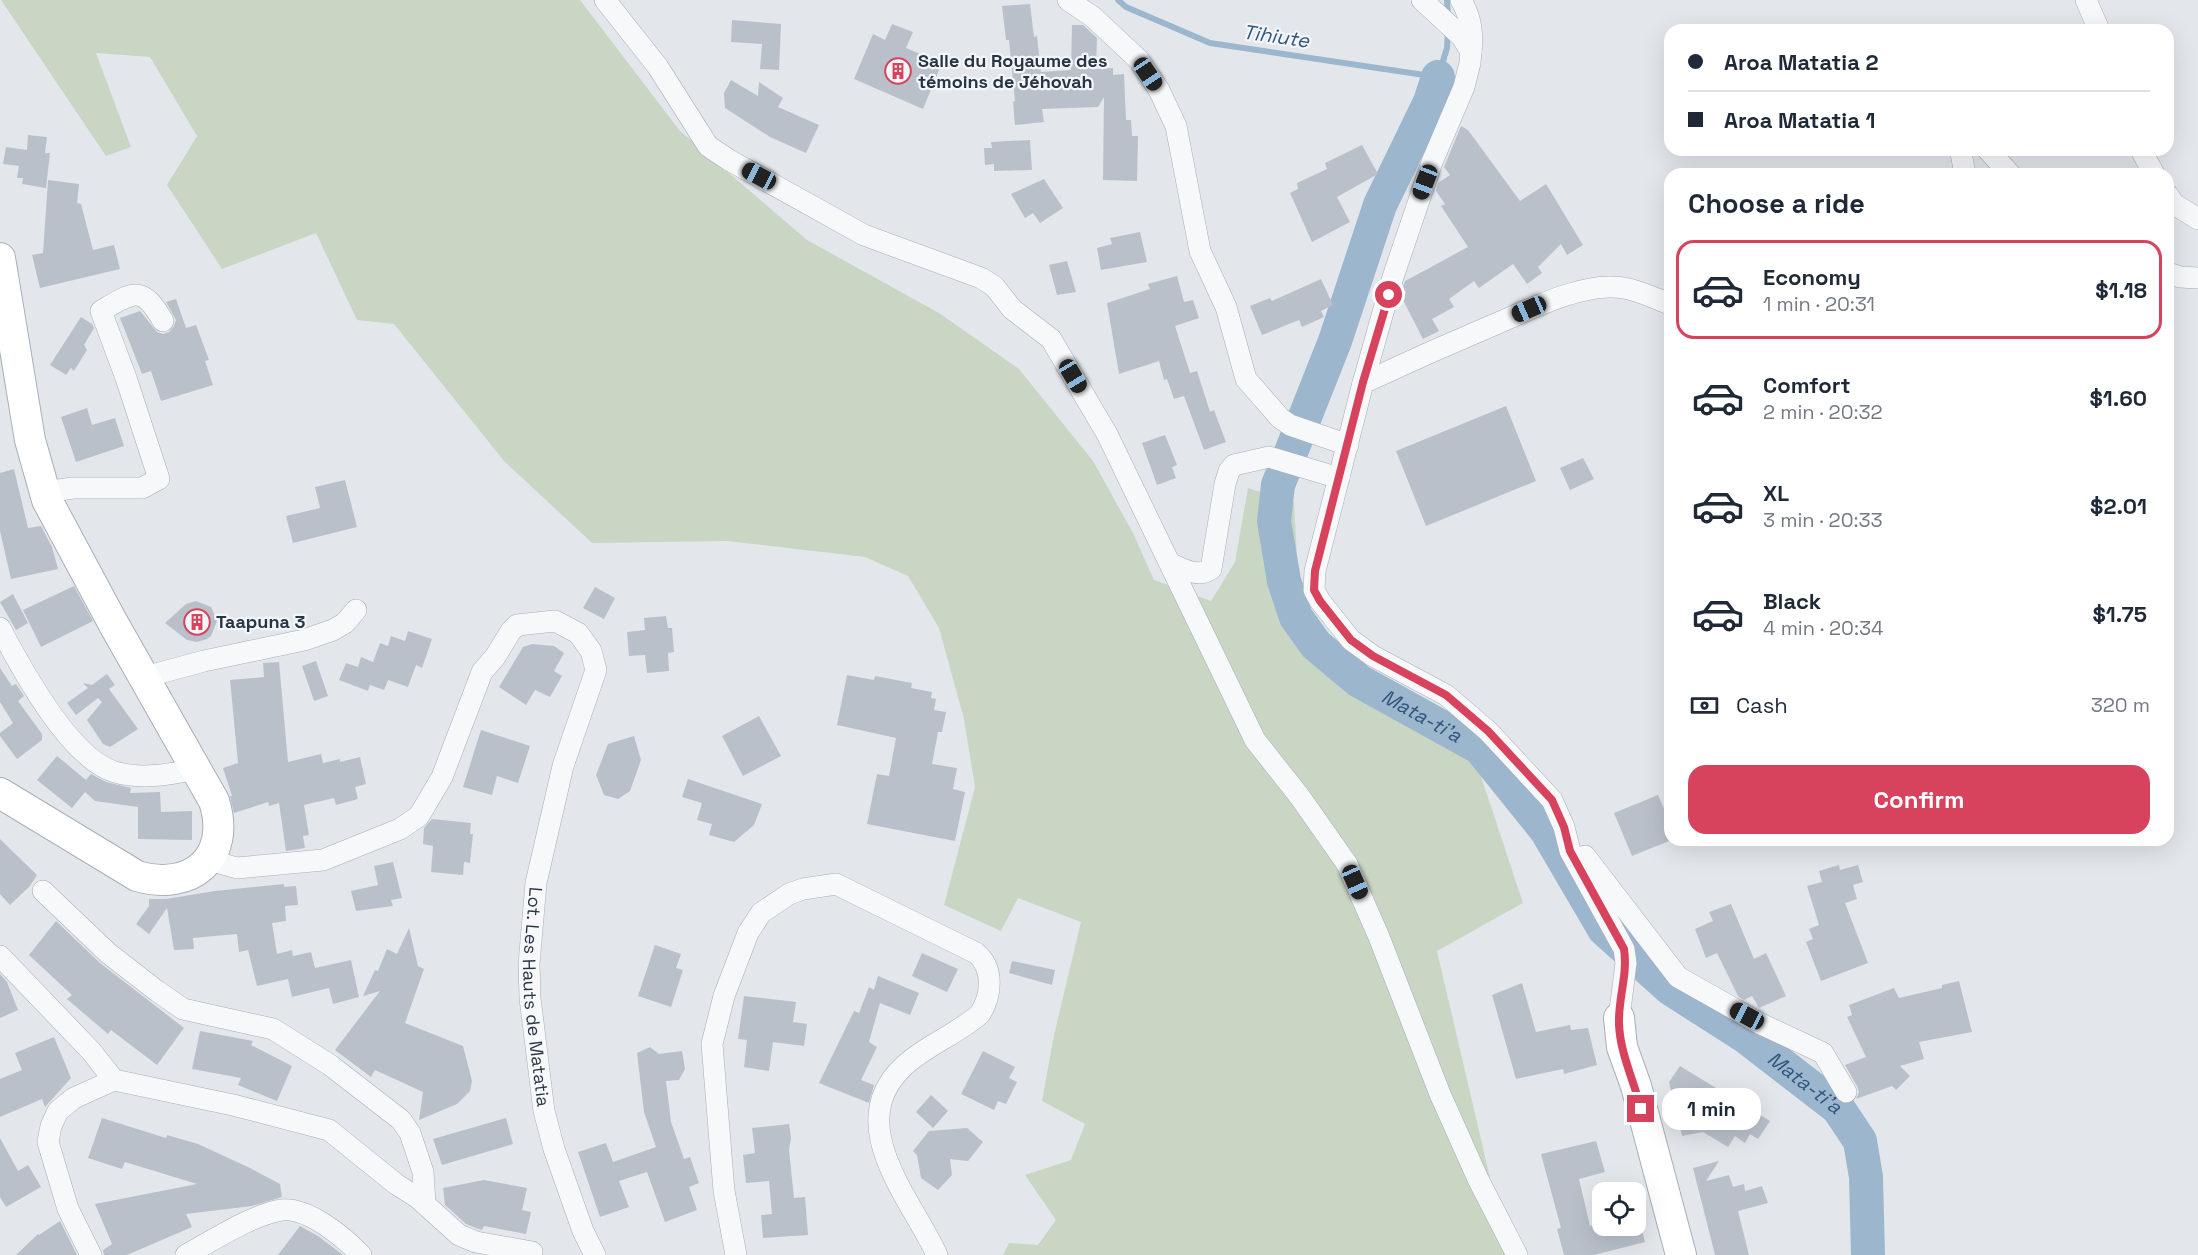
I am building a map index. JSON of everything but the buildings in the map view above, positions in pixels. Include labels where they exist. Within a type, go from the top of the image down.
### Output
[{"type":"main road","points":[[0,258],[30,440],[45,492],[72,549],[214,801],[219,815],[218,844],[209,860],[189,876],[177,880],[151,880],[137,876],[0,793]]},
{"type":"main road","points":[[1619,1018],[1622,1047],[1636,1086],[1681,1255]]},
{"type":"street","points":[[604,0],[658,67],[708,146],[864,235],[981,278],[994,286],[1012,309],[1051,339],[1107,434],[1255,740],[1300,797],[1347,864],[1379,937],[1445,1105],[1478,1179],[1516,1255]]},
{"type":"street","points":[[1068,0],[1092,17],[1139,60],[1159,90],[1176,126],[1200,251],[1226,307],[1246,379],[1280,418],[1290,425],[1348,445]]},
{"type":"street","points":[[1422,0],[1462,38],[1471,52]]},
{"type":"street","points":[[1461,0],[1469,13],[1473,32],[1464,87],[1418,201],[1393,277],[1363,382],[1315,571],[1314,590],[1351,640],[1373,656],[1446,695],[1488,731],[1552,800],[1564,827],[1570,851],[1624,949],[1626,963],[1619,1018]]},
{"type":"street","points":[[2086,0],[2096,24]]},
{"type":"street","points":[[1994,156],[2004,168]]},
{"type":"street","points":[[2174,204],[2198,219]]},
{"type":"street","points":[[2174,275],[2198,278]]},
{"type":"street","points":[[1363,382],[1448,343],[1529,309],[1575,293],[1612,287],[1630,290],[1664,302]]},
{"type":"street","points":[[45,492],[73,488],[142,488],[159,479],[101,311],[122,298],[135,294],[145,296],[163,321]]},
{"type":"street","points":[[1171,564],[1198,574],[1211,569],[1225,484],[1229,471],[1234,465],[1269,457],[1339,478]]},
{"type":"street","points":[[145,677],[204,661],[304,640],[333,630],[345,623],[356,610]]},
{"type":"street","name":"Lot. Les Hauts de Matatia","points":[[209,860],[237,868],[323,860],[400,829],[419,816],[442,777],[482,672],[495,657],[511,631],[517,625],[555,621],[578,633],[591,651],[596,670],[562,766],[536,883],[529,964],[530,998],[544,1111],[554,1149],[583,1231],[595,1255]]},
{"type":"street","points":[[0,628],[35,691],[58,723],[99,765],[113,772],[147,777],[197,769]]},
{"type":"street","points":[[1564,827],[1678,977],[1761,1024],[1823,1053],[1846,1092]]},
{"type":"street","points":[[736,1255],[724,1191],[712,1053],[724,996],[748,933],[761,913],[789,894],[803,889],[836,884],[976,952],[982,957],[990,978],[988,1001],[980,1014],[902,1067],[887,1088],[881,1103],[879,1137],[886,1161],[937,1255]]},
{"type":"street","points":[[43,891],[108,953],[183,1009],[273,1029],[330,1065],[401,1120],[410,1133],[423,1172],[424,1204]]},
{"type":"street","points":[[0,956],[91,1051],[114,1080]]},
{"type":"street","points":[[91,1255],[68,1209],[48,1142],[51,1126],[58,1111],[74,1098],[114,1080],[233,1105],[329,1130],[424,1204],[459,1235],[476,1242],[532,1252]]},
{"type":"street","points":[[186,1255],[262,1216],[284,1209],[304,1214],[344,1237],[361,1255]]},
{"type":"green space","points":[[1,0],[580,0],[680,131],[807,240],[939,313],[1019,369],[1093,461],[1133,533],[1154,580],[1211,601],[1235,562],[1248,488],[1294,502],[1299,595],[1311,617],[1353,661],[1405,687],[1465,728],[1523,903],[1437,951],[1508,1255],[1003,1255],[1009,1243],[1038,1245],[1056,1220],[1025,1175],[1071,1160],[1085,1124],[1042,1101],[1054,1035],[1081,922],[1018,898],[1001,931],[944,905],[975,787],[964,719],[939,628],[908,576],[865,557],[728,541],[592,543],[504,461],[394,324],[357,320],[316,233],[222,269],[167,185],[197,136],[150,57],[96,53],[131,147],[106,156]]},
{"type":"waterway","name":"Tihiute","points":[[1118,0],[1126,7],[1210,43],[1438,77],[1447,48],[1448,30]]},
{"type":"waterway","points":[[1447,0],[1448,17]]},
{"type":"waterway","name":"Mata-ti'a","points":[[1438,77],[1430,102],[1380,205],[1335,341],[1278,485],[1274,521],[1284,581],[1296,617],[1316,645],[1359,681],[1480,748],[1546,830],[1604,929],[1671,989],[1746,1037],[1838,1108],[1860,1141],[1866,1177],[1868,1255]]},
{"type":"place","name":"Salle du Royaume des témoins de Jéhovah","points":[[898,71]]},
{"type":"place","name":"Taapuna 3","points":[[197,622]]},
{"type":"route","points":[[1389,295],[1363,382],[1315,571],[1314,590],[1351,640],[1373,656],[1446,695],[1488,731],[1552,800],[1564,827],[1570,851],[1624,949],[1626,963],[1619,1026],[1622,1047],[1636,1086],[1641,1109]]}]
